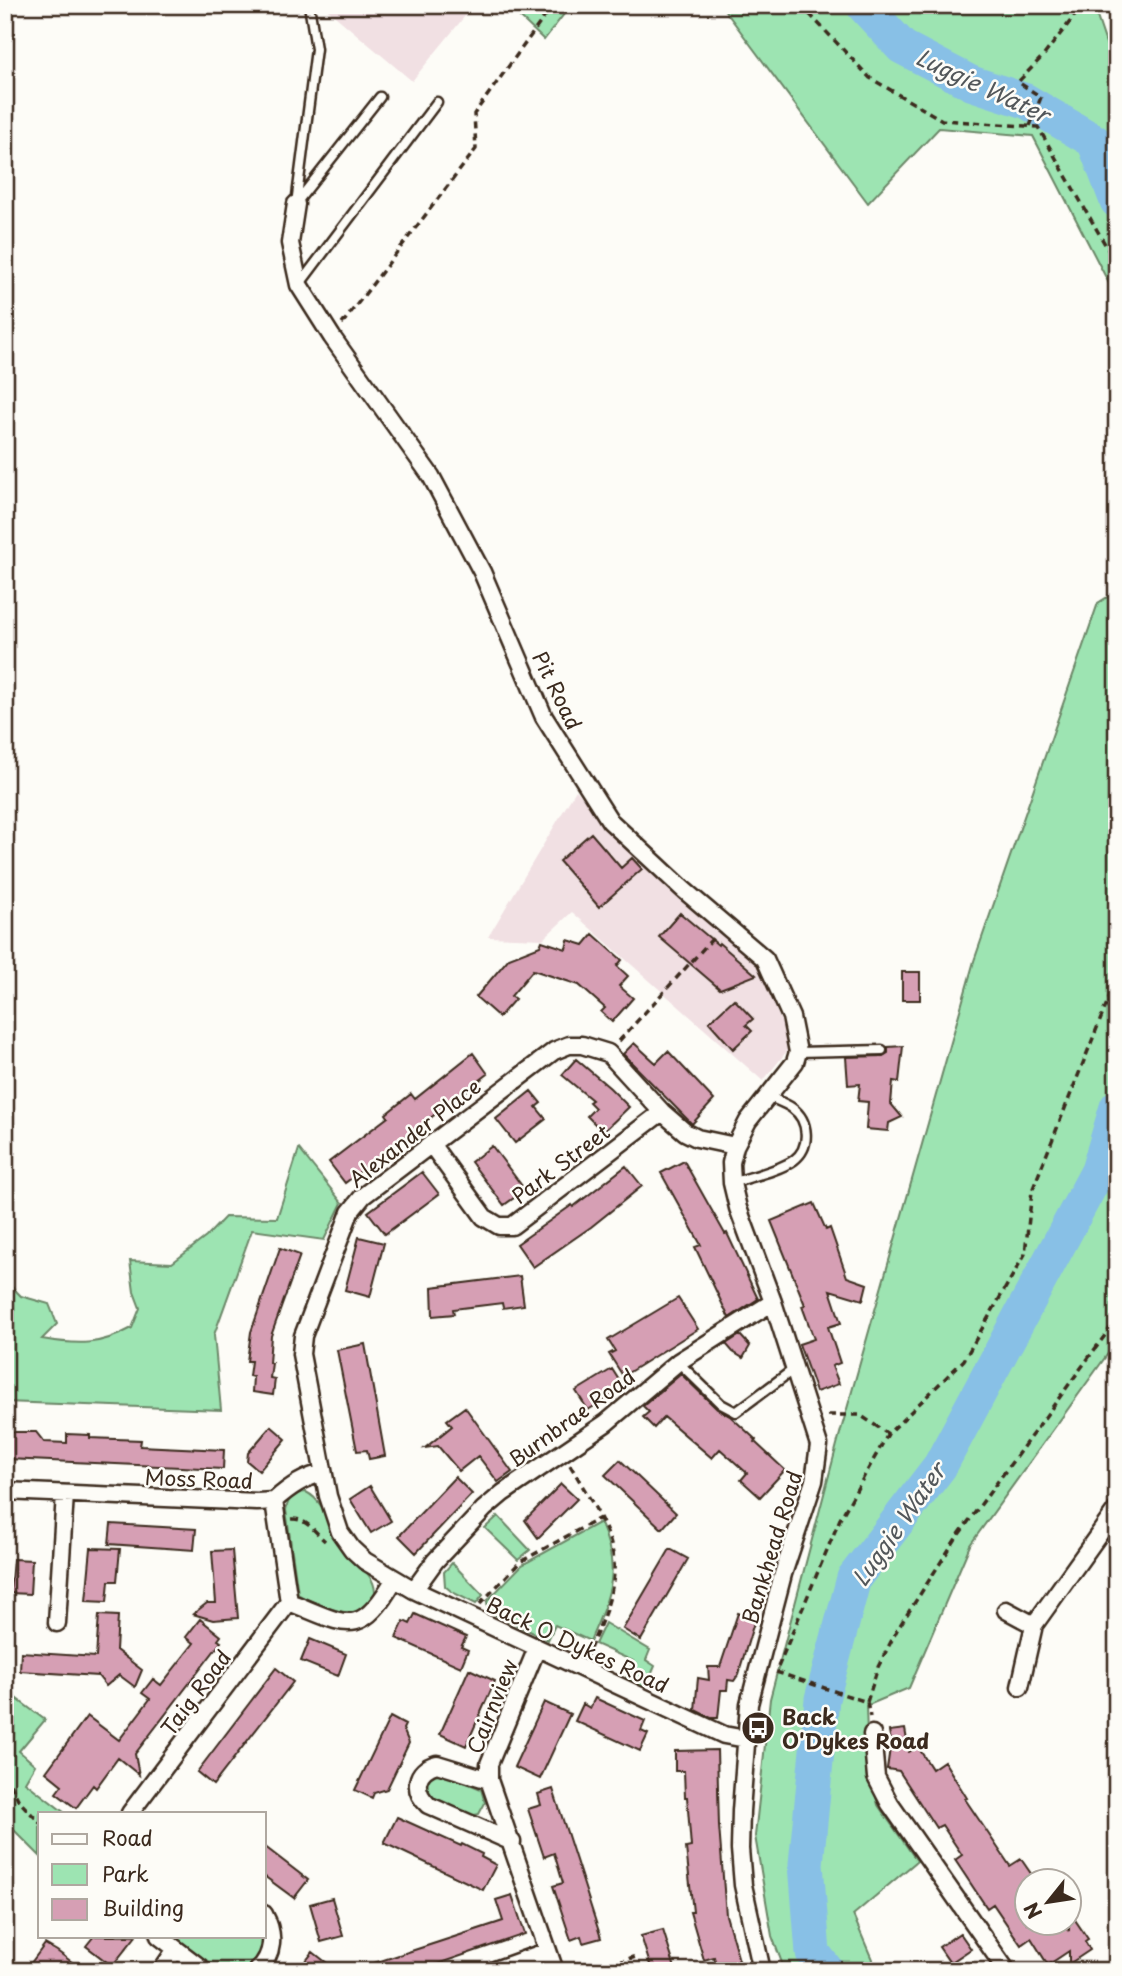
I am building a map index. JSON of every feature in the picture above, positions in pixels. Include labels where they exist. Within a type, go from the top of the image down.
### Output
[{"type":"street","name":"Pit Road","points":[[296,204],[290,243],[299,285],[332,337],[431,477],[482,572],[544,717],[610,821],[765,959],[791,1017],[798,1052]]},
{"type":"street","name":"Alexander Place","points":[[394,1580],[352,1549],[340,1532],[323,1473],[301,1354],[303,1336],[350,1212],[363,1196],[554,1051],[569,1045],[582,1045],[608,1053]]},
{"type":"street","points":[[608,1053],[662,1112],[685,1132],[697,1138],[735,1146],[748,1121],[795,1062],[798,1052]]},
{"type":"street","name":"Park Street","points":[[431,1144],[484,1217],[499,1226],[512,1226],[662,1112]]},
{"type":"street","name":"Bankhead Road","points":[[735,1146],[731,1164],[738,1208],[813,1419],[819,1445],[818,1464],[783,1574],[749,1704],[740,1849],[743,1885],[762,1971]]},
{"type":"street","name":"Burnbrae Road","points":[[414,1590],[435,1561],[484,1509],[562,1451],[606,1423],[678,1362],[773,1302]]},
{"type":"street","name":"Moss Road","points":[[5,1491],[274,1501],[286,1490],[307,1478],[323,1473]]},
{"type":"street","points":[[57,1623],[65,1494]]},
{"type":"street","points":[[274,1501],[289,1602],[341,1622],[354,1622],[373,1612],[394,1580]]},
{"type":"street","points":[[1020,1687],[1034,1625],[1110,1533],[1117,1509]]},
{"type":"street","name":"Back O Dykes Road","points":[[394,1580],[723,1735],[746,1739]]},
{"type":"street","name":"Taig Road","points":[[134,1812],[289,1602]]},
{"type":"street","points":[[1006,1610],[1034,1625]]},
{"type":"street","name":"Cairnview","points":[[537,1648],[489,1764],[489,1780],[555,1971]]},
{"type":"street","points":[[872,1734],[876,1777],[890,1804],[1007,1971]]},
{"type":"street","name":"Cairnview","points":[[489,1780],[475,1773],[437,1764],[424,1770],[417,1783],[420,1798],[428,1805],[512,1842]]},
{"type":"street","points":[[257,1971],[263,1965],[271,1944],[266,1918]]},
{"type":"street","points":[[162,1938],[205,1971]]},
{"type":"street","points":[[161,1971],[176,1949]]},
{"type":"street","points":[[492,1971],[548,1951]]},
{"type":"lane","points":[[296,204],[316,49],[309,5]]},
{"type":"lane","points":[[296,204],[380,97]]},
{"type":"lane","points":[[299,285],[436,102]]},
{"type":"lane","points":[[798,1052],[882,1050]]},
{"type":"lane","points":[[732,1183],[793,1161],[805,1143],[807,1132],[802,1119],[793,1108],[768,1096]]},
{"type":"lane","points":[[678,1362],[721,1404],[736,1412],[794,1369]]},
{"type":"path","points":[[332,337],[476,149],[474,114],[553,5]]},
{"type":"path","points":[[801,5],[870,78],[942,120],[1038,127],[1117,265]]},
{"type":"path","points":[[1030,126],[1041,97],[1018,82],[1044,55],[1083,5]]},
{"type":"path","points":[[608,1053],[724,925]]},
{"type":"path","points":[[776,1672],[840,1519],[888,1434],[964,1360],[1025,1254],[1032,1191],[1117,978]]},
{"type":"path","points":[[872,1734],[867,1702],[878,1667],[897,1630],[957,1538],[1117,1318]]},
{"type":"path","points":[[836,1414],[860,1415],[888,1434]]},
{"type":"path","points":[[562,1451],[601,1517],[611,1540],[615,1573],[608,1607],[581,1669]]},
{"type":"path","points":[[469,1616],[520,1562],[601,1517]]},
{"type":"path","points":[[279,1522],[299,1519],[338,1550],[352,1549]]},
{"type":"path","points":[[498,1577],[502,1581]]},
{"type":"path","points":[[757,1666],[867,1702]]},
{"type":"path","points":[[5,1773],[19,1801],[38,1821]]},
{"type":"path","points":[[595,1971],[633,1957],[637,1971]]},
{"type":"shaded area","points":[[322,5],[474,5],[412,81]]},
{"type":"shaded area","points":[[576,790],[644,866],[758,965],[791,1046],[763,1081],[572,912],[543,939],[488,937]]},
{"type":"green space","points":[[507,5],[571,5],[544,40]]},
{"type":"green space","points":[[721,5],[1093,5],[1117,76],[1117,299],[1033,136],[939,128],[868,203]]},
{"type":"green space","points":[[1117,591],[1117,1341],[970,1545],[909,1688],[866,1706],[868,1762],[878,1805],[917,1861],[853,1915],[877,1971],[785,1971],[772,1936],[755,1836],[770,1699],[839,1437],[974,961],[1098,603]]},
{"type":"green space","points":[[299,1149],[342,1203],[324,1240],[252,1230],[214,1335],[221,1410],[5,1402],[5,1280],[21,1296],[49,1304],[57,1324],[42,1339],[88,1343],[120,1334],[132,1328],[140,1308],[134,1292],[130,1261],[172,1263],[206,1237],[225,1217],[277,1218]]},
{"type":"green space","points":[[306,1492],[320,1504],[343,1549],[372,1581],[375,1592],[372,1601],[361,1610],[347,1612],[331,1609],[298,1594],[286,1510],[292,1497]]},
{"type":"green space","points":[[498,1516],[530,1550],[518,1560],[485,1528]]},
{"type":"green space","points":[[600,1522],[611,1554],[611,1582],[590,1641],[555,1625],[548,1640],[488,1611],[487,1601],[522,1565]]},
{"type":"green space","points":[[452,1563],[483,1595],[476,1604],[445,1586],[444,1572]]},
{"type":"green space","points":[[605,1623],[650,1650],[646,1660],[655,1666],[644,1691],[625,1681],[633,1661],[595,1644]]},
{"type":"green space","points":[[5,1690],[45,1720],[19,1751],[35,1765],[25,1782],[64,1812],[38,1812],[38,1854],[5,1821]]},
{"type":"green space","points":[[441,1772],[481,1789],[485,1803],[479,1814],[470,1815],[446,1807],[428,1792],[425,1784],[429,1777]]},
{"type":"green space","points":[[174,1938],[264,1938],[259,1955],[245,1970],[218,1971]]},
{"type":"building","points":[[591,833],[621,868],[632,858],[642,869],[599,907],[559,861]]},
{"type":"building","points":[[680,913],[756,975],[720,989],[659,937]]},
{"type":"building","points":[[593,934],[622,960],[617,966],[628,976],[619,986],[633,998],[612,1022],[601,1012],[605,1008],[579,985],[533,970],[511,996],[515,999],[499,1017],[476,997],[509,958],[540,946],[542,941],[566,949],[568,940],[584,945]]},
{"type":"building","points":[[902,972],[920,972],[920,1000],[902,1000]]},
{"type":"building","points":[[734,999],[753,1019],[746,1025],[752,1031],[733,1049],[709,1022]]},
{"type":"building","points":[[634,1043],[656,1063],[668,1051],[714,1100],[692,1124],[623,1054]]},
{"type":"building","points":[[903,1046],[899,1082],[893,1081],[891,1104],[902,1117],[889,1123],[888,1131],[866,1129],[868,1102],[858,1101],[860,1084],[848,1085],[846,1057],[883,1056],[888,1053],[888,1047]]},
{"type":"building","points":[[473,1053],[488,1074],[345,1183],[329,1162],[388,1117],[386,1114],[411,1094],[415,1099]]},
{"type":"building","points":[[576,1059],[629,1107],[603,1132],[587,1116],[595,1108],[589,1102],[592,1100],[562,1075]]},
{"type":"building","points":[[531,1091],[541,1103],[536,1107],[546,1119],[515,1143],[496,1119]]},
{"type":"building","points":[[492,1146],[525,1190],[504,1205],[471,1162]]},
{"type":"building","points":[[684,1161],[725,1234],[727,1233],[758,1299],[729,1318],[695,1247],[701,1245],[661,1173]]},
{"type":"building","points":[[626,1166],[642,1186],[591,1227],[533,1267],[517,1244],[572,1205],[573,1207]]},
{"type":"building","points":[[422,1172],[439,1194],[385,1234],[368,1212]]},
{"type":"building","points":[[814,1203],[826,1230],[830,1228],[847,1277],[867,1284],[863,1300],[830,1290],[841,1323],[828,1327],[840,1363],[832,1366],[839,1384],[816,1392],[799,1344],[814,1339],[802,1306],[805,1305],[771,1221]]},
{"type":"building","points":[[359,1237],[384,1243],[370,1297],[345,1290]]},
{"type":"building","points":[[280,1248],[300,1255],[271,1336],[269,1363],[272,1363],[270,1378],[275,1379],[273,1395],[252,1392],[253,1377],[249,1376],[251,1361],[247,1361],[251,1332]]},
{"type":"building","points":[[520,1276],[524,1305],[503,1308],[502,1303],[453,1309],[454,1314],[433,1316],[432,1287]]},
{"type":"building","points":[[678,1298],[698,1329],[623,1376],[609,1354],[615,1351],[608,1340]]},
{"type":"building","points":[[740,1335],[750,1346],[743,1358],[726,1344]]},
{"type":"building","points":[[365,1344],[385,1456],[369,1459],[367,1450],[357,1451],[337,1350]]},
{"type":"building","points":[[612,1369],[624,1388],[588,1410],[576,1391]]},
{"type":"building","points":[[681,1374],[717,1409],[730,1416],[753,1437],[785,1470],[760,1497],[741,1480],[747,1473],[720,1449],[712,1458],[664,1417],[654,1428],[643,1417],[649,1412],[643,1406]]},
{"type":"building","points":[[465,1407],[512,1472],[498,1482],[478,1456],[459,1471],[438,1446],[425,1448],[452,1426],[447,1420]]},
{"type":"building","points":[[271,1426],[286,1439],[259,1471],[247,1461],[248,1453]]},
{"type":"building","points":[[8,1432],[36,1432],[44,1442],[67,1443],[67,1434],[90,1435],[90,1438],[141,1440],[140,1446],[224,1450],[223,1469],[8,1459]]},
{"type":"building","points":[[620,1460],[676,1513],[662,1529],[605,1475]]},
{"type":"building","points":[[455,1477],[472,1494],[416,1553],[399,1536]]},
{"type":"building","points":[[561,1484],[577,1499],[538,1538],[525,1520]]},
{"type":"building","points":[[370,1486],[391,1521],[371,1533],[350,1499]]},
{"type":"building","points":[[111,1524],[196,1529],[194,1550],[109,1544]]},
{"type":"building","points":[[91,1548],[120,1549],[117,1581],[109,1581],[107,1602],[86,1601]]},
{"type":"building","points":[[670,1549],[688,1559],[641,1640],[623,1629]]},
{"type":"building","points":[[232,1550],[238,1618],[213,1620],[193,1614],[207,1603],[216,1603],[212,1551]]},
{"type":"building","points":[[13,1559],[32,1560],[30,1594],[10,1593]]},
{"type":"building","points":[[738,1613],[755,1619],[738,1675],[734,1681],[728,1680],[727,1690],[721,1690],[718,1718],[711,1718],[695,1710],[698,1678],[709,1680],[708,1667],[720,1667]]},
{"type":"building","points":[[415,1614],[466,1637],[461,1647],[468,1650],[461,1667],[396,1638],[404,1621],[410,1624]]},
{"type":"building","points":[[99,1615],[118,1616],[116,1650],[142,1670],[135,1687],[119,1675],[106,1686],[98,1676],[20,1671],[21,1652],[96,1657]]},
{"type":"building","points":[[200,1619],[221,1636],[218,1640],[221,1642],[135,1754],[139,1775],[118,1758],[96,1788],[93,1785],[76,1808],[56,1793],[62,1785],[46,1772],[87,1716],[119,1740],[150,1699],[142,1693],[153,1679],[161,1685],[194,1643],[186,1637]]},
{"type":"building","points":[[310,1639],[346,1654],[338,1676],[301,1661]]},
{"type":"building","points":[[276,1668],[293,1682],[213,1785],[197,1772]]},
{"type":"building","points":[[469,1669],[495,1681],[466,1746],[440,1734]]},
{"type":"building","points":[[595,1698],[645,1721],[641,1731],[648,1734],[640,1751],[575,1721],[583,1704],[590,1708]]},
{"type":"building","points":[[544,1702],[570,1714],[540,1779],[514,1767]]},
{"type":"building","points":[[390,1717],[405,1725],[403,1729],[409,1743],[387,1789],[374,1793],[372,1798],[355,1790]]},
{"type":"building","points":[[905,1729],[909,1752],[918,1747],[932,1769],[944,1761],[967,1798],[965,1799],[1010,1866],[1021,1859],[1027,1868],[1014,1868],[1014,1935],[993,1904],[987,1908],[955,1860],[962,1855],[942,1825],[936,1828],[899,1771],[887,1769],[891,1741],[889,1731]]},
{"type":"building","points":[[717,1750],[719,1826],[726,1915],[742,1971],[718,1971],[714,1957],[704,1960],[690,1912],[693,1912],[686,1848],[691,1847],[687,1797],[684,1771],[675,1771],[675,1751]]},
{"type":"building","points":[[553,1789],[601,1938],[583,1943],[581,1936],[571,1940],[553,1886],[563,1883],[554,1853],[544,1857],[528,1809],[541,1805],[538,1794]]},
{"type":"building","points":[[397,1817],[461,1846],[462,1844],[496,1865],[483,1890],[384,1843]]},
{"type":"building","points":[[266,1848],[308,1880],[294,1898],[266,1877]]},
{"type":"building","points":[[512,1895],[525,1934],[417,1971],[359,1971],[359,1968],[503,1921],[496,1900]]},
{"type":"building","points":[[332,1898],[343,1936],[321,1942],[310,1904]]},
{"type":"building","points":[[663,1930],[676,1971],[652,1971],[641,1936]]},
{"type":"building","points":[[960,1933],[971,1949],[950,1963],[939,1947]]},
{"type":"building","points":[[1084,1933],[1090,1950],[1069,1964],[1069,1951],[1048,1965],[1031,1938],[1084,1938]]},
{"type":"building","points":[[92,1938],[134,1938],[112,1966],[86,1946]]},
{"type":"building","points":[[1016,1938],[1031,1938],[1021,1945]]},
{"type":"building","points":[[45,1944],[57,1951],[84,1971],[25,1971]]},
{"type":"building","points":[[313,1952],[337,1971],[298,1971]]},
{"type":"waterway","name":"Luggie Water","points":[[863,5],[902,47],[971,83],[1026,101],[1094,141],[1117,201]]},
{"type":"waterway","name":"Luggie Water","points":[[827,1971],[813,1953],[806,1864],[822,1699],[854,1578],[940,1466],[1098,1171],[1117,1107]]},
{"type":"place","name":"Back O'Dykes Road","points":[[758,1728]]}]
